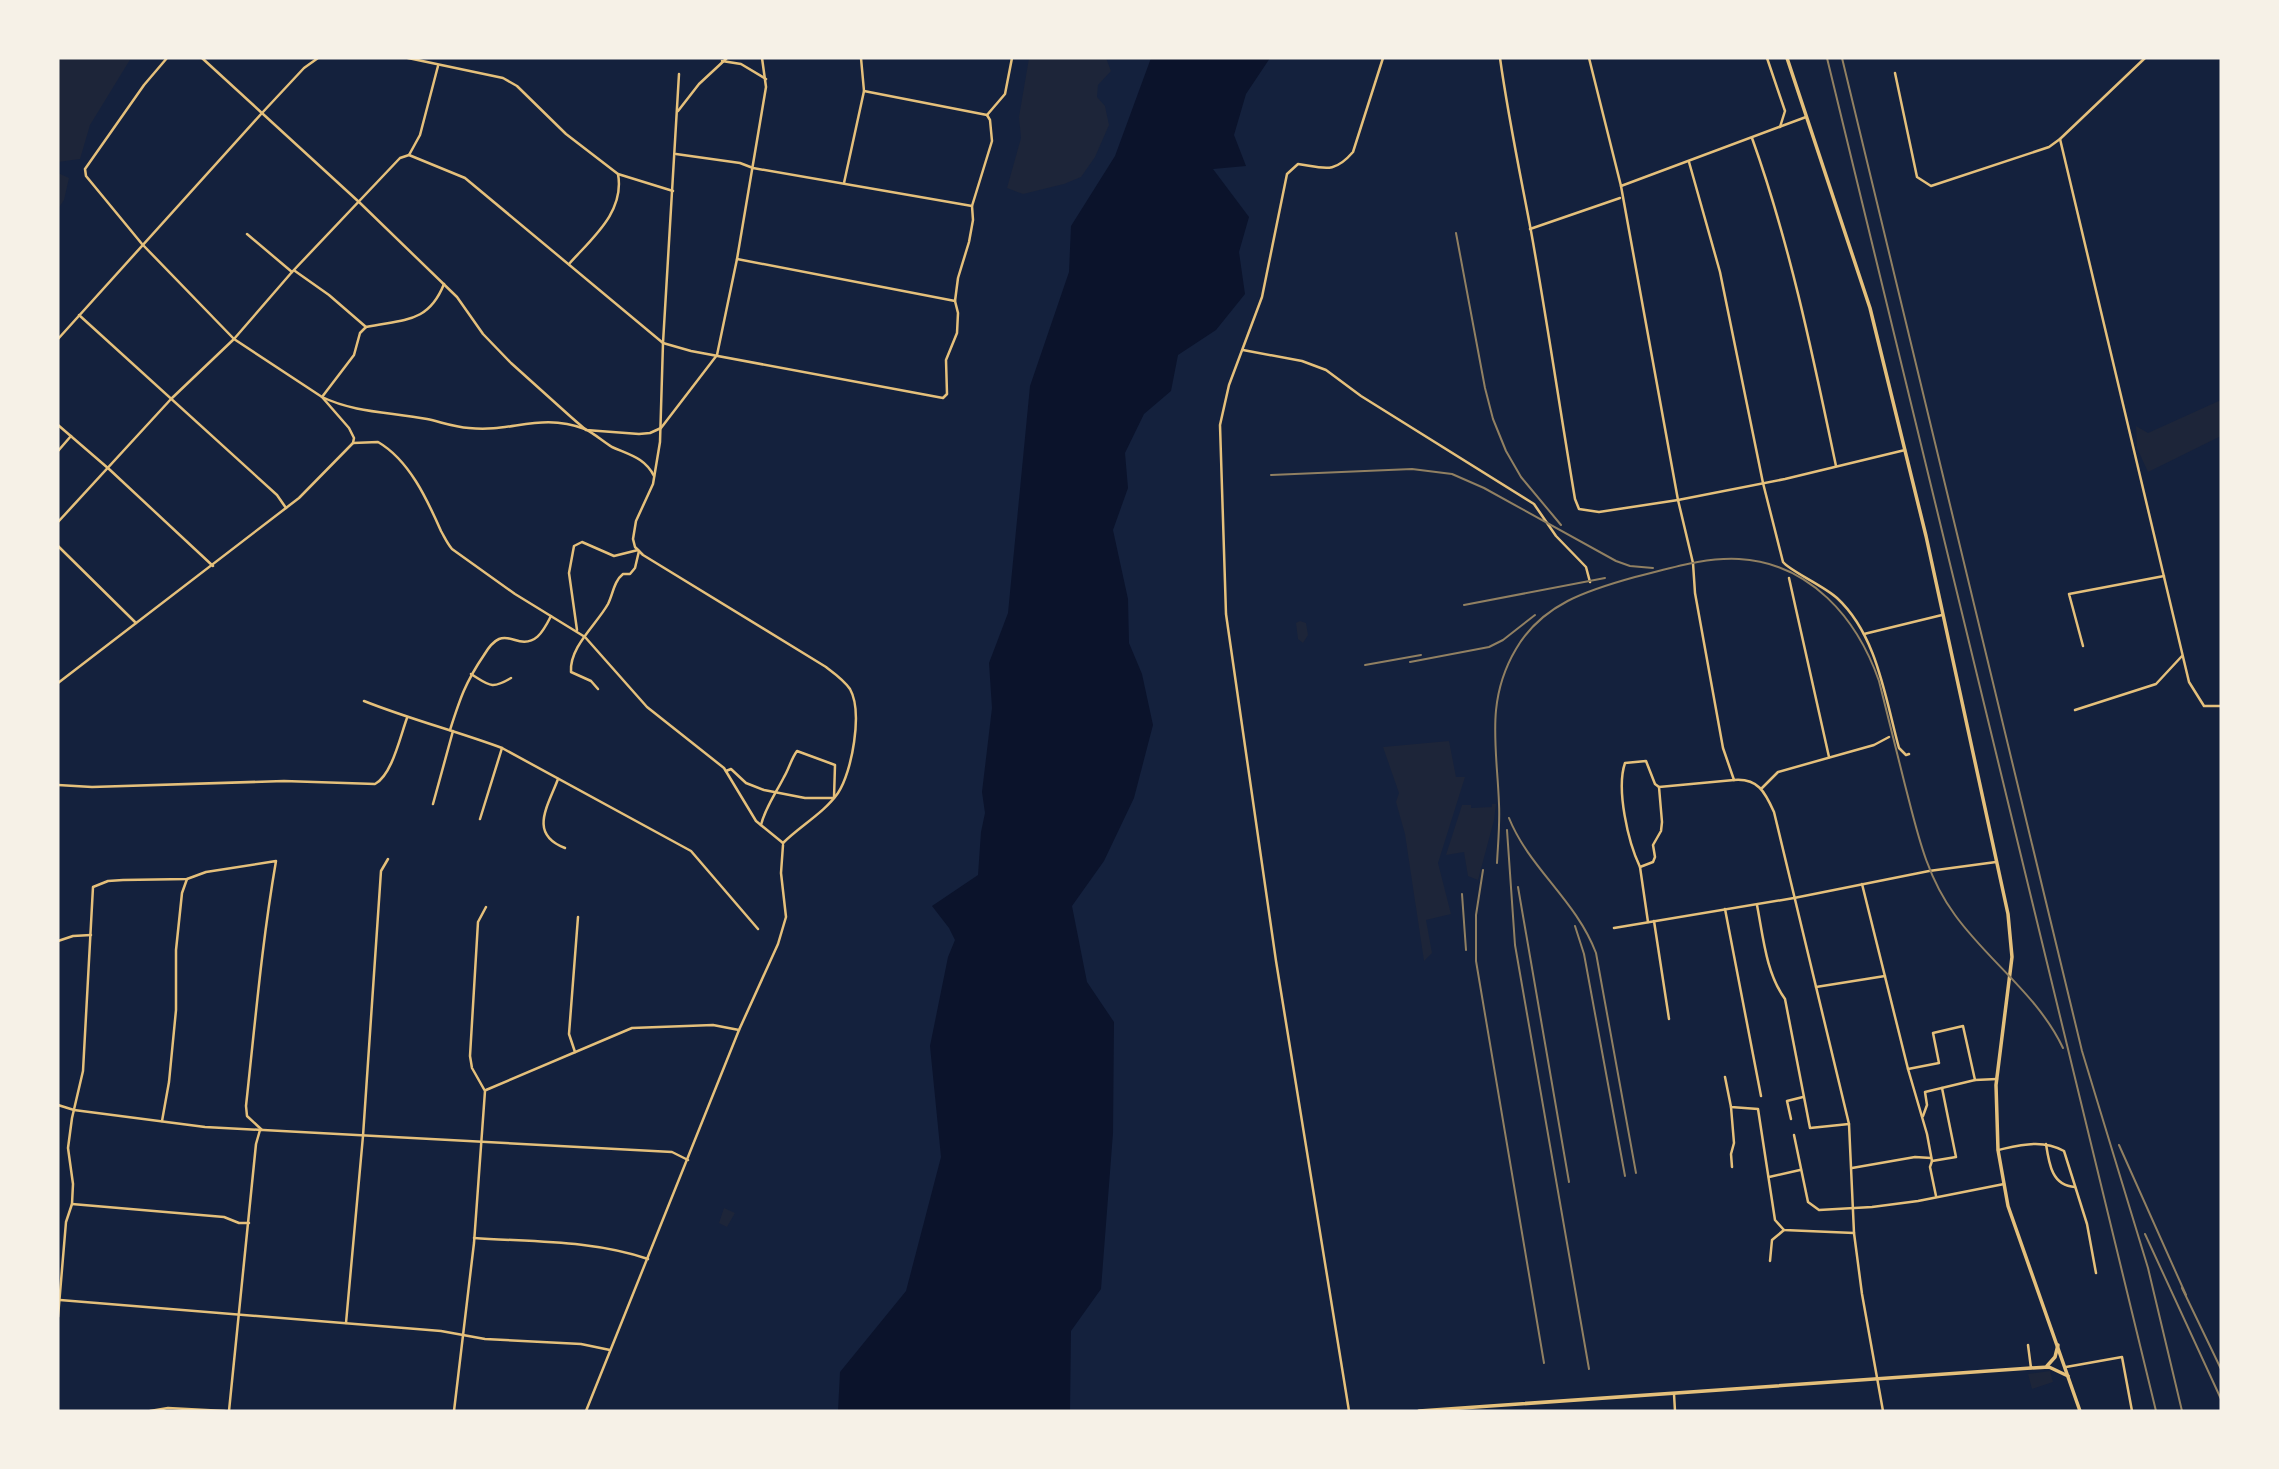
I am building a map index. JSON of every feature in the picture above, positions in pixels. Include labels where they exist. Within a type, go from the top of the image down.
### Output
[{"type":"main road","points":[[1787,58],[1870,308],[1943,614],[2012,944],[1997,1079],[1998,1150],[2008,1206],[2080,1411]]},
{"type":"main road","points":[[2046,1367],[2053,1361],[2058,1345]]},
{"type":"main road","points":[[1419,1411],[2046,1367],[2060,1370],[2069,1377]]},
{"type":"street","points":[[167,58],[144,85],[85,169],[86,176],[142,244],[234,339],[322,397],[349,407],[469,428],[486,429],[548,421],[586,429],[639,434],[661,428],[717,355],[737,259],[766,79],[762,58]]},
{"type":"street","points":[[202,58],[444,284],[457,297],[483,334],[511,363],[591,435],[641,459],[654,476]]},
{"type":"street","points":[[58,340],[262,113],[304,68],[318,58]]},
{"type":"street","points":[[408,58],[503,78],[517,86],[566,134],[618,174],[673,191]]},
{"type":"street","points":[[678,111],[699,84],[727,58]]},
{"type":"street","points":[[844,183],[864,92],[861,58]]},
{"type":"street","points":[[987,115],[1005,94],[1012,58]]},
{"type":"street","points":[[1349,1411],[1276,961],[1226,614],[1220,425],[1229,385],[1262,298],[1287,174],[1298,164],[1332,169],[1342,165],[1353,152],[1383,58]]},
{"type":"street","points":[[1500,58],[1575,499],[1579,509],[1599,512],[1678,500],[1905,450]]},
{"type":"street","points":[[1589,58],[1620,186],[1678,500],[1692,554],[1695,593],[1723,748],[1734,779]]},
{"type":"street","points":[[1767,58],[1785,111],[1780,127]]},
{"type":"street","points":[[1895,73],[1917,177],[1931,186],[2049,147],[2145,58]]},
{"type":"street","points":[[722,61],[741,64],[766,79]]},
{"type":"street","points":[[410,155],[420,135],[438,66]]},
{"type":"street","points":[[586,1411],[739,1030],[778,944],[786,917],[781,873],[783,843],[834,798],[844,783],[855,730],[856,714],[849,688],[826,667],[643,555],[633,539],[634,529],[654,476],[661,428],[663,343],[679,74]]},
{"type":"street","points":[[58,522],[171,399],[234,339],[293,271],[400,158],[410,155],[465,178],[663,343],[691,351],[943,398],[947,394],[946,360],[957,332],[956,301],[960,266],[970,242],[972,206],[992,141],[990,120],[987,115],[864,92]]},
{"type":"street","points":[[1620,186],[1806,117]]},
{"type":"street","points":[[1752,138],[1769,184],[1813,360],[1836,466]]},
{"type":"street","points":[[2060,139],[2189,682],[2204,706],[2221,706]]},
{"type":"street","points":[[675,154],[702,156],[752,168],[972,206]]},
{"type":"street","points":[[1689,162],[1720,272],[1763,483],[1786,566],[1803,574],[1837,598],[1864,634],[1877,666],[1899,748],[1906,755],[1909,754]]},
{"type":"street","points":[[569,264],[612,215],[621,187],[618,174]]},
{"type":"street","points":[[1530,229],[1621,197]]},
{"type":"street","points":[[247,234],[293,271],[329,295],[366,327]]},
{"type":"street","points":[[737,259],[956,301]]},
{"type":"street","points":[[322,397],[354,355],[360,333],[366,327],[418,316],[429,311],[437,301],[444,284]]},
{"type":"street","points":[[79,315],[277,495],[286,508]]},
{"type":"street","points":[[1243,350],[1302,360],[1326,370],[1401,422],[1534,504],[1556,537],[1586,567],[1590,582]]},
{"type":"street","points":[[58,681],[213,566],[286,508],[331,467],[353,443],[353,434],[322,397]]},
{"type":"street","points":[[58,425],[213,566]]},
{"type":"street","points":[[58,451],[71,436]]},
{"type":"street","points":[[353,443],[378,442],[394,454],[422,492],[444,540],[452,549],[515,594],[585,637],[647,707],[726,771],[761,825],[783,843]]},
{"type":"street","points":[[577,632],[569,573],[574,546],[582,542],[614,556],[639,550]]},
{"type":"street","points":[[58,547],[136,623]]},
{"type":"street","points":[[598,689],[591,681],[571,672],[570,669],[585,637],[607,606],[617,578],[630,574],[635,568],[639,550]]},
{"type":"street","points":[[2083,646],[2069,594],[2164,576]]},
{"type":"street","points":[[1789,578],[1829,757]]},
{"type":"street","points":[[1864,634],[1943,614]]},
{"type":"street","points":[[433,804],[457,702],[471,674],[487,650],[500,639],[523,643],[533,641],[542,633],[551,616]]},
{"type":"street","points":[[2076,710],[2156,684],[2183,656]]},
{"type":"street","points":[[471,674],[490,686],[502,684],[511,678]]},
{"type":"street","points":[[364,701],[407,718],[502,748],[691,851],[758,929]]},
{"type":"street","points":[[58,785],[92,787],[284,781],[366,785],[383,779],[407,718]]},
{"type":"street","points":[[1762,788],[1778,772],[1874,745],[1889,737]]},
{"type":"street","points":[[480,820],[502,748]]},
{"type":"street","points":[[761,825],[797,751],[835,765],[834,798]]},
{"type":"street","points":[[1640,867],[1653,862],[1655,858],[1653,845],[1661,831],[1662,821],[1659,787],[1655,784],[1646,761],[1638,760],[1625,764],[1621,780],[1625,812],[1640,867],[1648,922]]},
{"type":"street","points":[[726,771],[731,769],[753,787],[805,798],[834,798]]},
{"type":"street","points":[[558,779],[542,826],[551,841],[565,848]]},
{"type":"street","points":[[1659,787],[1748,780],[1762,788],[1774,812],[1849,1124],[1854,1233],[1883,1411]]},
{"type":"street","points":[[346,1323],[363,1136],[381,871],[388,859]]},
{"type":"street","points":[[58,1317],[66,1222],[72,1204],[73,1184],[68,1148],[83,1072],[93,887],[108,881],[187,879],[206,872],[275,861],[262,946],[246,1107],[247,1116],[261,1130]]},
{"type":"street","points":[[1614,928],[1996,862]]},
{"type":"street","points":[[162,1121],[176,1010],[176,950],[182,894],[187,879]]},
{"type":"street","points":[[1862,884],[1923,1119],[1932,1160],[1930,1167],[1936,1197]]},
{"type":"street","points":[[1757,904],[1766,951],[1778,989],[1785,999],[1810,1128],[1849,1124]]},
{"type":"street","points":[[454,1411],[474,1238],[485,1091],[472,1068],[470,1056],[478,922],[486,907]]},
{"type":"street","points":[[1725,909],[1761,1096]]},
{"type":"street","points":[[575,1052],[569,1034],[578,917]]},
{"type":"street","points":[[1654,921],[1669,1019]]},
{"type":"street","points":[[58,941],[73,936],[91,935]]},
{"type":"street","points":[[1816,987],[1885,976]]},
{"type":"street","points":[[485,1091],[632,1028],[713,1025],[739,1030]]},
{"type":"street","points":[[1908,1069],[1939,1063],[1933,1033],[1963,1026],[1975,1080]]},
{"type":"street","points":[[1725,1077],[1734,1143],[1732,1167]]},
{"type":"street","points":[[1923,1119],[1927,1105],[1925,1092],[1975,1080],[1997,1079]]},
{"type":"street","points":[[1851,1168],[1915,1157],[1932,1160],[1956,1157],[1942,1088]]},
{"type":"street","points":[[1791,1119],[1787,1101],[1803,1097]]},
{"type":"street","points":[[58,1105],[74,1110],[205,1127],[672,1152],[688,1160]]},
{"type":"street","points":[[1731,1107],[1758,1109],[1775,1220],[1784,1230]]},
{"type":"street","points":[[150,1411],[168,1408],[227,1411],[241,1315],[256,1144],[261,1130]]},
{"type":"street","points":[[1794,1135],[1808,1202],[1819,1210],[1852,1209],[2004,1184]]},
{"type":"street","points":[[1998,1150],[2026,1144],[2046,1144],[2064,1151],[2087,1224],[2096,1273]]},
{"type":"street","points":[[2046,1144],[2053,1174],[2066,1186],[2076,1186]]},
{"type":"street","points":[[1769,1177],[1802,1170]]},
{"type":"street","points":[[72,1204],[224,1217],[239,1223],[249,1223]]},
{"type":"street","points":[[1770,1261],[1772,1240],[1784,1230],[1854,1233]]},
{"type":"street","points":[[474,1238],[583,1245],[625,1251],[649,1259]]},
{"type":"street","points":[[59,1300],[346,1323],[462,1334],[485,1339],[581,1344],[610,1350]]},
{"type":"street","points":[[2028,1345],[2031,1368]]},
{"type":"street","points":[[2066,1367],[2122,1357],[2132,1411]]},
{"type":"street","points":[[1674,1392],[1675,1411]]},
{"type":"shaded area","points":[[58,58],[131,58],[90,125],[80,159],[58,162]]},
{"type":"shaded area","points":[[1029,58],[1106,58],[1111,71],[1098,85],[1097,97],[1105,106],[1109,125],[1095,157],[1081,177],[1023,194],[1007,188],[1021,138],[1019,117]]},
{"type":"shaded area","points":[[1151,58],[1270,58],[1246,94],[1234,135],[1246,166],[1213,169],[1249,217],[1239,252],[1245,294],[1216,330],[1178,355],[1171,391],[1144,414],[1125,453],[1128,488],[1113,530],[1128,599],[1129,643],[1142,674],[1153,725],[1134,798],[1104,861],[1072,906],[1087,982],[1114,1022],[1113,1133],[1101,1289],[1071,1331],[1070,1411],[838,1411],[840,1372],[906,1291],[941,1157],[930,1046],[948,957],[955,940],[932,906],[978,875],[985,813],[982,792],[992,708],[989,663],[1008,613],[1030,386],[1069,272],[1071,226],[1115,156]]},
{"type":"shaded area","points":[[58,173],[69,178],[64,200],[58,209]]},
{"type":"shaded area","points":[[2221,400],[2221,436],[2148,472],[2137,448],[2136,426],[2148,433]]},
{"type":"shaded area","points":[[1296,623],[1306,623],[1308,635],[1303,643],[1298,639]]},
{"type":"shaded area","points":[[1449,741],[1456,777],[1465,777],[1438,863],[1451,914],[1426,920],[1432,953],[1424,961],[1405,834],[1396,802],[1399,793],[1383,747]]},
{"type":"shaded area","points":[[1492,804],[1496,804],[1494,820],[1478,880],[1468,876],[1464,852],[1446,855],[1462,805],[1471,805],[1471,808],[1492,807]]},
{"type":"shaded area","points":[[724,1208],[735,1213],[727,1227],[719,1223]]},
{"type":"shaded area","points":[[2050,1371],[2053,1382],[2032,1389],[2028,1374]]},
{"type":"railway","points":[[1827,58],[2156,1411]]},
{"type":"railway","points":[[1842,58],[2082,1051],[2148,1268],[2182,1411]]},
{"type":"railway","points":[[1456,233],[1493,419],[1506,451],[1521,477],[1561,525]]},
{"type":"railway","points":[[1271,475],[1412,469],[1452,474],[1484,488],[1616,561],[1630,566],[1653,568]]},
{"type":"railway","points":[[1497,863],[1499,811],[1496,706],[1506,668],[1527,634],[1539,621],[1568,601],[1617,582],[1713,560],[1739,559],[1764,563],[1788,571],[1809,583],[1844,616],[1858,636],[1879,681],[1918,836],[1937,885],[1968,932],[2040,1011],[2063,1048]]},
{"type":"railway","points":[[1464,605],[1605,578]]},
{"type":"railway","points":[[1410,662],[1489,647],[1503,640],[1535,615]]},
{"type":"railway","points":[[1365,665],[1421,655]]},
{"type":"railway","points":[[1509,818],[1528,853],[1577,917],[1596,953],[1636,1173]]},
{"type":"railway","points":[[1507,830],[1515,945],[1589,1369]]},
{"type":"railway","points":[[1483,870],[1476,915],[1476,961],[1544,1363]]},
{"type":"railway","points":[[1518,887],[1569,1182]]},
{"type":"railway","points":[[1462,894],[1466,950]]},
{"type":"railway","points":[[1575,926],[1584,954],[1625,1176]]},
{"type":"railway","points":[[2119,1145],[2186,1295]]},
{"type":"railway","points":[[2145,1234],[2221,1399]]},
{"type":"railway","points":[[2182,1288],[2221,1369]]}]
